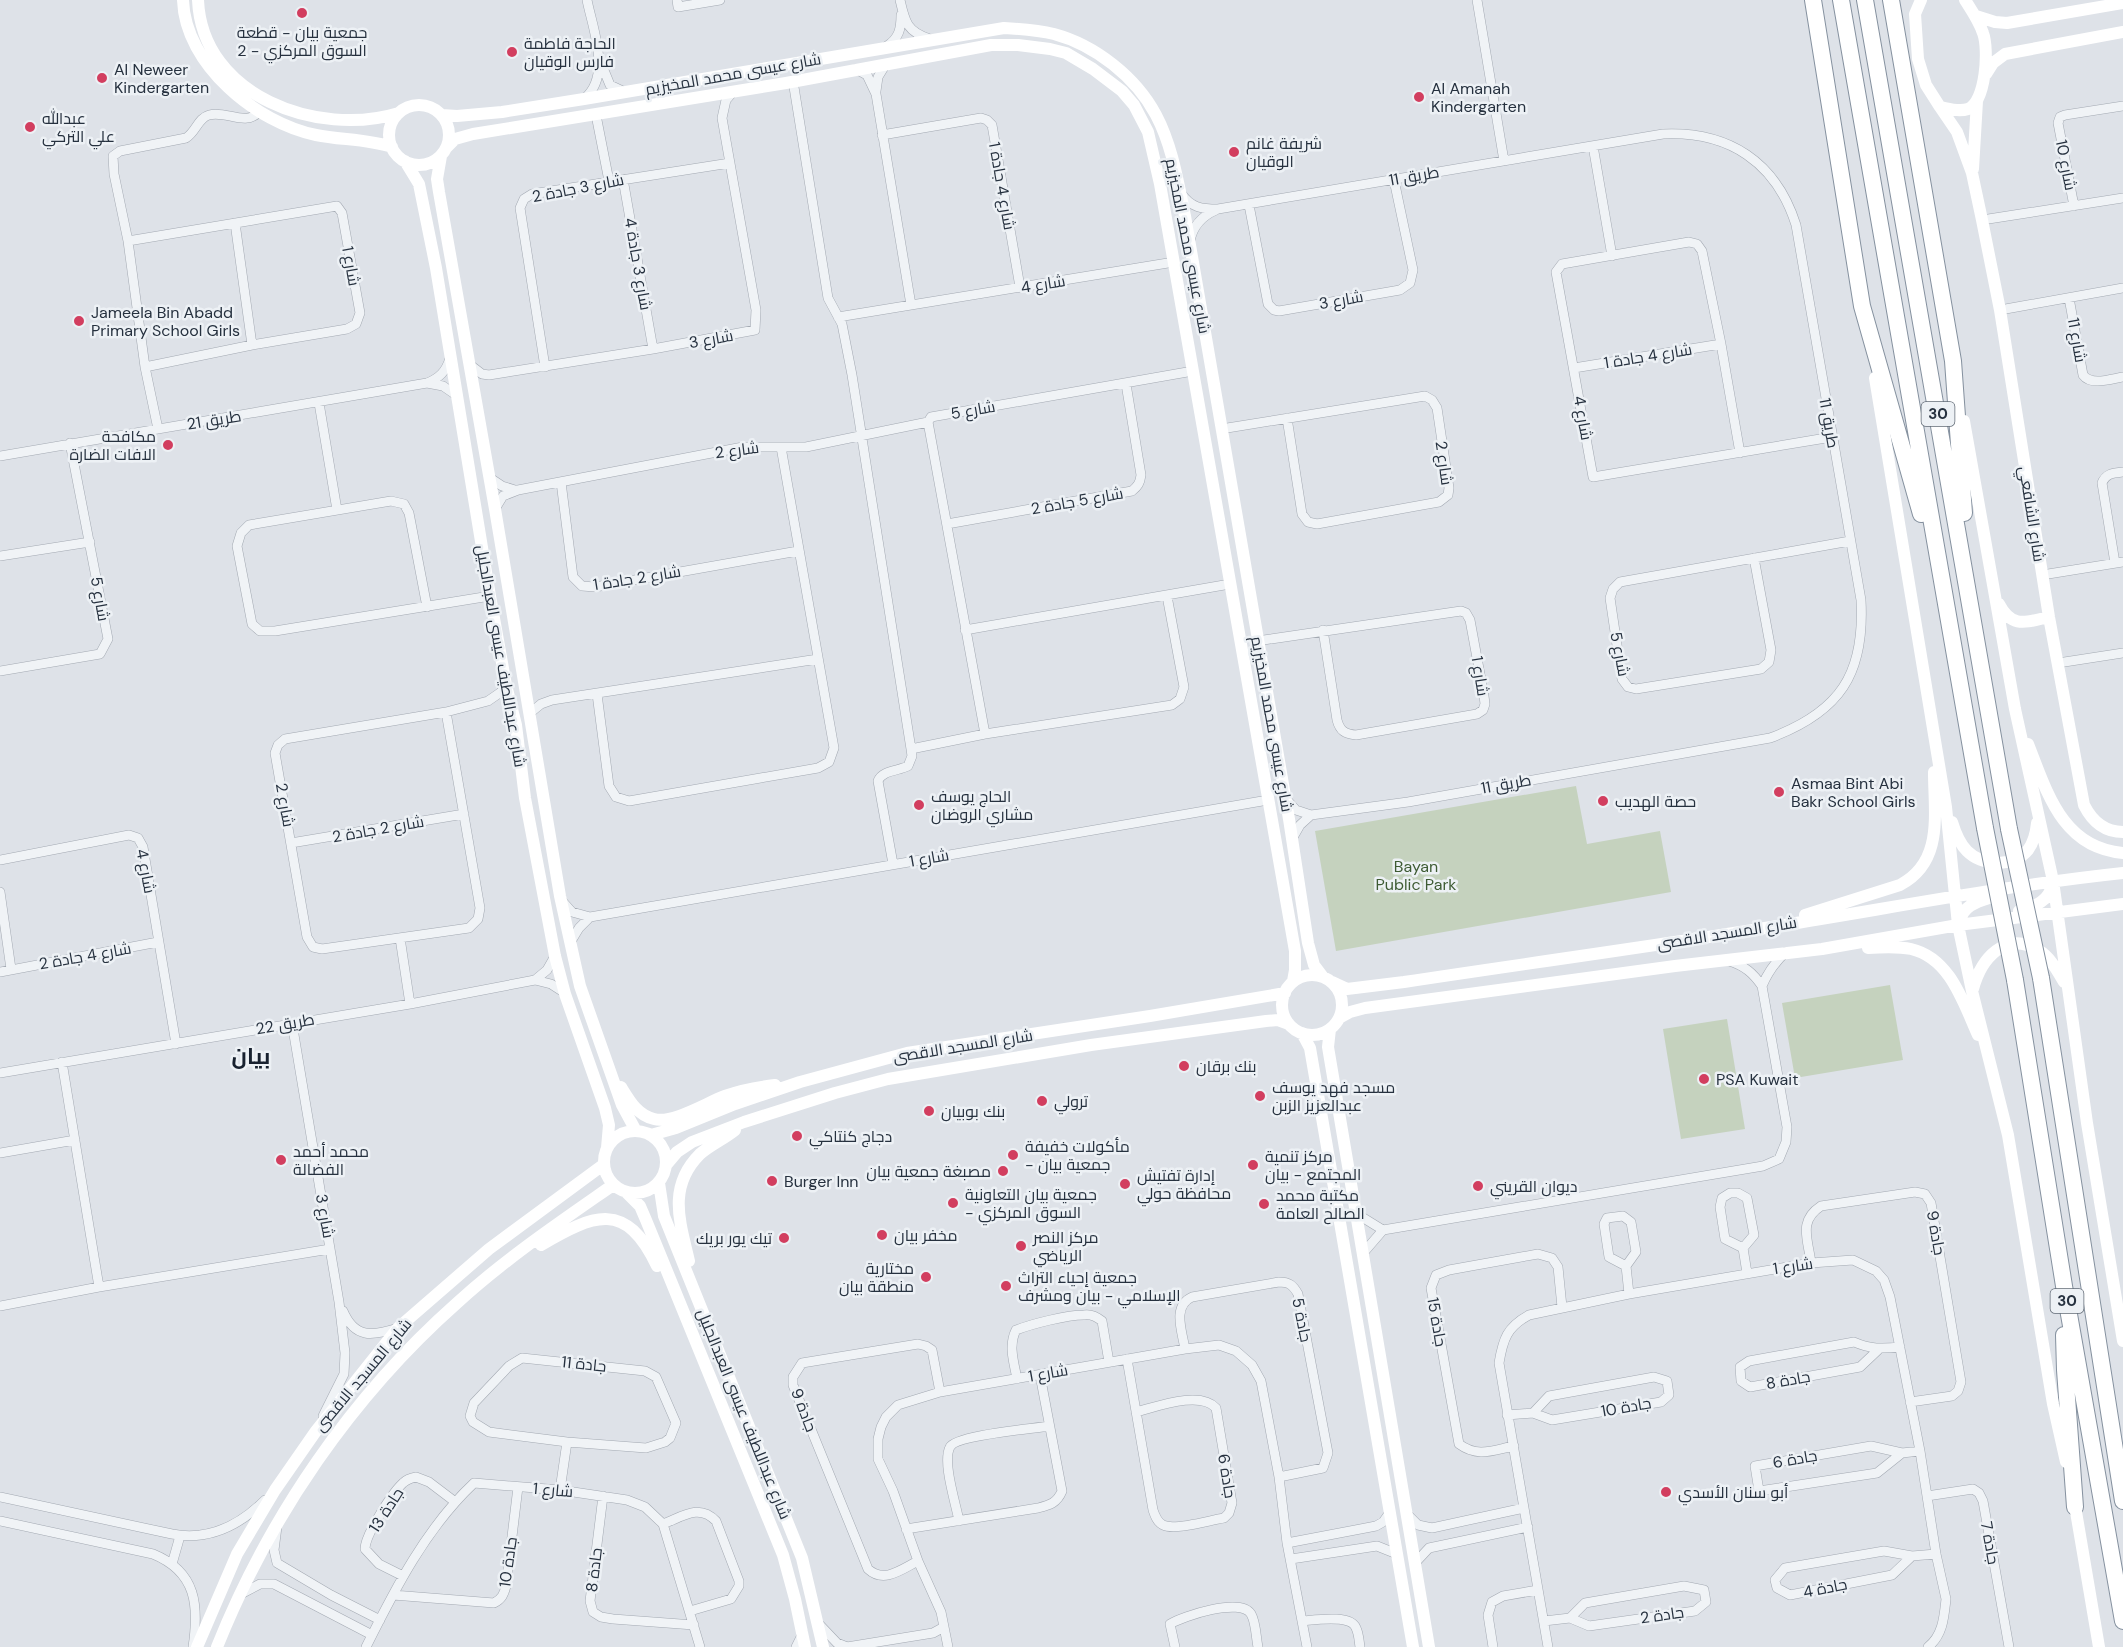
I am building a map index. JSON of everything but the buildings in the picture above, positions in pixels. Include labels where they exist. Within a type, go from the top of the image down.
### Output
[{"type":"highway","points":[[1814,0],[1862,306],[1942,584]]},
{"type":"highway","name":"30","points":[[1841,0],[1985,828],[2015,980],[2064,1286],[2123,1621]]},
{"type":"highway","name":"30","points":[[1866,0],[2009,829],[2041,978],[2123,1501]]},
{"type":"highway","points":[[1891,0],[1953,361],[1963,488],[1966,580]]},
{"type":"highway","points":[[2064,1286],[2065,1370],[2075,1507]]},
{"type":"highway","points":[[2104,1388],[2123,1444]]},
{"type":"main road","points":[[183,0],[186,22],[203,56],[216,75],[259,112],[296,129],[317,135],[369,140],[392,147]]},
{"type":"main road","points":[[198,0],[202,31],[211,49],[223,65],[257,95],[280,108],[323,119],[360,121],[399,113]]},
{"type":"main road","name":"شارع الشافعي","points":[[1921,0],[1915,14],[1918,59],[1926,85],[1957,132],[1972,173],[1983,220],[2000,310],[2049,616],[2084,805],[2091,818],[2102,827],[2114,832],[2123,832]]},
{"type":"main road","points":[[1965,0],[1976,16],[1984,36],[1987,57],[1984,77]]},
{"type":"main road","points":[[1976,16],[2007,23],[2123,3]]},
{"type":"main road","points":[[1002,45],[998,36],[1004,27]]},
{"type":"main road","name":"شارع عيسى محمد المخيزيم","points":[[442,115],[502,112],[1004,27],[1043,32],[1071,40],[1106,60],[1136,85],[1156,115],[1170,150],[1180,192],[1308,943],[1314,965],[1328,979]]},
{"type":"main road","points":[[976,32],[984,37],[981,47]]},
{"type":"main road","points":[[1984,77],[1993,63],[2005,54],[2123,32]]},
{"type":"main road","name":"شارع عيسى محمد المخيزيم","points":[[444,152],[455,139],[464,136],[1002,45],[1031,46],[1066,53],[1108,79],[1122,91],[1134,105],[1148,132],[1153,149],[1295,951],[1293,981]]},
{"type":"main road","points":[[807,61],[803,70],[811,77]]},
{"type":"main road","name":"شارع الشافعي","points":[[1972,173],[1977,101],[1984,77]]},
{"type":"main road","points":[[1940,107],[1957,111],[1970,108],[1977,101]]},
{"type":"main road","points":[[419,105],[428,106],[442,115],[449,130],[444,152],[434,162],[414,165],[397,155],[392,147],[390,129],[399,113],[410,106],[419,105]]},
{"type":"main road","points":[[502,112],[498,117],[498,123],[509,128]]},
{"type":"main road","name":"شارع عبداللطيف عيسى العبدالجليل","points":[[444,152],[438,179],[560,896],[580,986],[622,1105],[636,1131]]},
{"type":"main road","name":"شارع عبداللطيف عيسى العبدالجليل","points":[[405,161],[419,184],[436,268],[490,596],[506,685],[516,725],[525,798],[555,956],[565,993],[605,1108],[609,1125],[607,1148]]},
{"type":"main road","points":[[436,268],[438,264],[444,267],[451,300],[460,311]]},
{"type":"main road","points":[[1180,300],[1190,305],[1196,303],[1199,298]]},
{"type":"main road","points":[[1862,306],[1885,430],[1946,807],[1958,925],[2008,1135],[2053,1404],[2075,1507],[2099,1647]]},
{"type":"main road","points":[[1185,327],[1194,321],[1203,325]]},
{"type":"main road","points":[[1953,361],[2015,709],[2053,881],[2086,1123],[2123,1341]]},
{"type":"main road","points":[[1997,601],[2003,611],[2017,622],[2049,616]]},
{"type":"main road","points":[[1249,693],[1259,699],[1266,691]]},
{"type":"main road","points":[[2015,709],[2046,787],[2067,825],[2075,834],[2089,843],[2123,853]]},
{"type":"main road","points":[[1254,718],[1260,714],[1270,716]]},
{"type":"main road","points":[[516,725],[524,748],[530,781],[536,784],[540,779]]},
{"type":"main road","points":[[1760,929],[1900,885],[1909,880],[1922,867],[1930,853],[1934,834],[1934,735]]},
{"type":"main road","points":[[525,798],[529,794],[535,795],[543,841],[552,851]]},
{"type":"main road","points":[[1946,807],[1957,837],[1965,850],[1980,860],[1993,863],[2015,859],[2027,851],[2034,837],[2037,815]]},
{"type":"main road","name":"شارع المسجد الاقصى","points":[[1328,979],[1347,989],[1360,988],[1760,929],[1954,895],[2123,873]]},
{"type":"main road","points":[[1982,923],[2042,902],[2050,892],[2053,881]]},
{"type":"main road","points":[[1958,925],[1961,915],[1970,905],[2030,884]]},
{"type":"main road","name":"شارع المسجد الاقصى","points":[[1339,1018],[1365,1008],[1822,949],[1958,925],[2123,904]]},
{"type":"main road","points":[[1288,915],[1297,919],[1303,912]]},
{"type":"main road","points":[[1972,991],[1980,967],[1986,958],[1999,949],[2018,944],[2033,947],[2046,956],[2068,988]]},
{"type":"main road","points":[[1822,949],[1902,948],[1929,956],[1942,966],[1953,982],[1992,1065]]},
{"type":"main road","points":[[1313,975],[1328,979],[1338,990],[1342,999],[1339,1018],[1330,1029],[1321,1034],[1302,1033],[1289,1024],[1282,1009],[1284,993],[1293,981],[1302,976],[1313,975]]},
{"type":"main road","name":"شارع المسجد الاقصى","points":[[651,1135],[800,1082],[907,1053],[1284,993]]},
{"type":"main road","name":"شارع المسجد الاقصى","points":[[666,1165],[676,1152],[692,1142],[744,1122],[836,1093],[909,1075],[1055,1051],[1266,1021],[1278,1020],[1289,1024]]},
{"type":"main road","points":[[1330,1029],[1328,1047],[1429,1647]]},
{"type":"main road","points":[[1302,1033],[1310,1048],[1413,1647]]},
{"type":"main road","points":[[608,1065],[636,1109],[655,1120],[673,1118],[727,1095],[756,1087],[800,1082]]},
{"type":"main road","points":[[692,1286],[677,1211],[683,1178],[700,1154],[744,1122]]},
{"type":"main road","points":[[636,1131],[651,1135],[663,1148],[666,1165],[659,1183],[639,1194],[627,1193],[613,1185],[603,1165],[607,1148],[619,1135],[636,1131]]},
{"type":"main road","name":"شارع المسجد الاقصى","points":[[195,1647],[237,1554],[275,1490],[316,1431],[398,1328],[489,1249],[603,1165]]},
{"type":"main road","name":"شارع عبداللطيف عيسى العبدالجليل","points":[[659,1183],[664,1216],[795,1538],[808,1578],[823,1647]]},
{"type":"main road","name":"شارع المسجد الاقصى","points":[[217,1647],[255,1564],[277,1524],[347,1420],[422,1336],[457,1302],[516,1254],[613,1185]]},
{"type":"main road","name":"شارع عبداللطيف عيسى العبدالجليل","points":[[627,1193],[640,1206],[783,1555],[805,1647]]},
{"type":"main road","points":[[491,1275],[584,1221],[601,1218],[617,1220],[634,1231],[648,1247],[670,1297],[690,1326]]},
{"type":"main road","points":[[448,1285],[453,1284],[460,1288],[462,1292],[457,1302]]},
{"type":"main road","points":[[1365,1366],[1376,1370],[1382,1363]]},
{"type":"main road","points":[[708,1371],[720,1382],[741,1436],[748,1440],[753,1437]]},
{"type":"main road","points":[[1369,1392],[1375,1386],[1386,1388]]},
{"type":"main road","points":[[742,1452],[748,1451],[752,1454],[780,1522],[795,1538]]},
{"type":"street","points":[[587,0],[599,58],[610,84],[616,89],[627,92]]},
{"type":"street","points":[[677,0],[678,7],[720,0]]},
{"type":"street","points":[[1477,0],[1504,161]]},
{"type":"street","points":[[901,3],[906,21],[913,33],[930,39]]},
{"type":"street","points":[[887,46],[897,37],[900,30],[901,3]]},
{"type":"street","points":[[584,99],[596,87],[599,77],[599,58]]},
{"type":"street","points":[[886,64],[878,76],[876,94],[911,305]]},
{"type":"street","points":[[856,69],[867,75],[876,94]]},
{"type":"street","points":[[794,81],[828,298],[842,324],[852,375],[860,438],[912,756],[908,766],[884,774],[878,781],[893,864]]},
{"type":"street","points":[[722,118],[726,100],[733,92]]},
{"type":"street","name":"شارع 3","points":[[489,375],[755,330],[756,310],[722,118],[706,96]]},
{"type":"street","name":"شارع 10","points":[[2074,206],[2058,123],[2060,117],[2123,106]]},
{"type":"street","points":[[158,429],[145,368],[128,241],[112,159],[114,153],[186,138],[202,119],[210,114],[246,119],[255,117],[259,112]]},
{"type":"street","points":[[596,115],[609,181]]},
{"type":"street","name":"شارع 4 جادة 1","points":[[882,135],[981,118],[992,125],[1020,288]]},
{"type":"street","name":"طريق 11","points":[[1180,192],[1196,207],[1218,209],[1663,134],[1696,134],[1737,148],[1766,170],[1783,193],[1796,225],[1861,600],[1860,647],[1846,683],[1828,706],[1794,729],[1770,738],[1408,802],[1311,815]]},
{"type":"street","points":[[1593,146],[1612,256]]},
{"type":"street","name":"شارع 3 جادة 2","points":[[545,367],[520,208],[524,199],[532,194],[730,163]]},
{"type":"street","name":"شارع 3 جادة 4","points":[[623,179],[652,349]]},
{"type":"street","name":"شارع 3","points":[[1249,205],[1269,307],[1279,311],[1400,290],[1410,283],[1413,270],[1394,180]]},
{"type":"street","name":"شارع 10","points":[[1983,220],[2123,198]]},
{"type":"street","name":"شارع 1","points":[[128,241],[337,206],[342,213],[360,313],[356,324],[347,329],[252,345],[145,368]]},
{"type":"street","points":[[1190,242],[1193,230],[1199,221],[1218,209]]},
{"type":"street","points":[[235,223],[252,345]]},
{"type":"street","name":"شارع 4","points":[[1740,453],[1702,251],[1697,244],[1689,242],[1562,264],[1556,272],[1593,477],[1740,453],[1832,437]]},
{"type":"street","name":"شارع 4","points":[[838,317],[1174,262]]},
{"type":"street","name":"شارع 11","points":[[2000,310],[2123,288]]},
{"type":"street","name":"شارع 11","points":[[2069,298],[2083,375],[2087,380],[2092,381],[2123,377]]},
{"type":"street","name":"شارع 4 جادة 1","points":[[1574,368],[1721,344]]},
{"type":"street","points":[[427,383],[444,372],[451,354]]},
{"type":"street","points":[[469,364],[482,374],[489,375]]},
{"type":"street","name":"شارع 5","points":[[985,734],[928,423],[931,417],[1193,371]]},
{"type":"street","points":[[474,394],[489,375]]},
{"type":"street","points":[[427,383],[442,386],[456,395]]},
{"type":"street","name":"طريق 21","points":[[0,456],[427,383]]},
{"type":"street","name":"شارع 5 جادة 2","points":[[947,524],[1132,491],[1137,487],[1141,475],[1126,384]]},
{"type":"street","name":"شارع 2","points":[[1221,429],[1287,418],[1425,396],[1429,397],[1437,408],[1449,488],[1448,495],[1439,502],[1317,524],[1308,522],[1302,514],[1287,418]]},
{"type":"street","points":[[319,403],[337,510]]},
{"type":"street","points":[[781,447],[806,447],[928,423]]},
{"type":"street","name":"شارع 5","points":[[0,671],[100,654],[108,639],[70,443]]},
{"type":"street","name":"شارع 2","points":[[495,508],[503,496],[518,490],[743,447],[781,447],[834,748],[829,762],[818,768],[629,801],[616,797],[609,786],[597,694]]},
{"type":"street","points":[[2042,574],[2119,562],[2102,483],[2104,478],[2110,474],[2123,472]]},
{"type":"street","points":[[490,478],[502,486],[518,490]]},
{"type":"street","name":"شارع 2 جادة 1","points":[[561,482],[573,577],[582,586],[595,587],[798,551]]},
{"type":"street","points":[[427,607],[409,513],[404,504],[391,501],[249,525],[241,533],[237,546],[252,624],[260,632],[275,631],[427,607],[490,596]]},
{"type":"street","name":"شارع 5","points":[[1754,558],[1771,650],[1768,662],[1761,669],[1636,689],[1628,687],[1622,679],[1610,598],[1613,589],[1620,582],[1754,558],[1850,541]]},
{"type":"street","points":[[0,556],[90,543]]},
{"type":"street","points":[[965,630],[1230,584]]},
{"type":"street","points":[[911,749],[985,734],[1172,705],[1180,699],[1184,687],[1167,596]]},
{"type":"street","name":"شارع 1","points":[[1257,641],[1323,630],[1456,611],[1466,613],[1470,620],[1484,696],[1483,710],[1476,714],[1356,735],[1344,733],[1337,720],[1323,630]]},
{"type":"street","points":[[2058,663],[2123,652]]},
{"type":"street","points":[[530,713],[541,704],[552,700],[818,659]]},
{"type":"street","name":"شارع 2","points":[[446,712],[480,908],[478,919],[469,928],[322,949],[313,947],[308,937],[275,753],[278,745],[285,739],[446,712],[488,701],[501,692],[506,685]]},
{"type":"street","points":[[527,695],[552,700]]},
{"type":"street","name":"شارع 2","points":[[488,701],[510,704]]},
{"type":"street","points":[[1285,798],[1296,810],[1311,815],[1300,825],[1292,839]]},
{"type":"street","name":"شارع 1","points":[[590,917],[1268,800]]},
{"type":"street","name":"شارع 2 جادة 2","points":[[291,843],[464,814]]},
{"type":"street","name":"شارع 4","points":[[0,860],[129,835],[138,838],[143,847],[176,1044]]},
{"type":"street","points":[[0,892],[11,969]]},
{"type":"street","points":[[560,896],[572,912],[590,917],[579,928],[570,943]]},
{"type":"street","points":[[400,938],[410,1004]]},
{"type":"street","name":"شارع 4 جادة 2","points":[[0,972],[158,942]]},
{"type":"street","points":[[1762,986],[1772,967],[1786,952]]},
{"type":"street","points":[[535,980],[547,970],[555,956]]},
{"type":"street","points":[[1364,1252],[1383,1230],[1763,1166],[1779,1159],[1786,1142],[1787,1127],[1762,986],[1754,974],[1741,965],[1727,960]]},
{"type":"street","points":[[535,980],[551,984],[565,993]]},
{"type":"street","name":"طريق 22","points":[[0,1073],[410,1004],[535,980]]},
{"type":"street","name":"شارع 3","points":[[292,1023],[339,1302],[345,1368],[316,1431]]},
{"type":"street","points":[[62,1062],[99,1287]]},
{"type":"street","points":[[0,1153],[75,1140]]},
{"type":"street","points":[[1728,1172],[1730,1193]]},
{"type":"street","name":"جادة 9","points":[[1811,1263],[1806,1223],[1812,1212],[1821,1206],[1915,1192],[1925,1194],[1931,1203],[1961,1382],[1958,1391],[1952,1396],[1910,1402]]},
{"type":"street","points":[[1743,1248],[1725,1239],[1719,1207],[1722,1198],[1730,1193],[1747,1198],[1754,1235],[1743,1248],[1747,1273]]},
{"type":"street","points":[[1357,1214],[1383,1230]]},
{"type":"street","points":[[1626,1266],[1609,1257],[1604,1224],[1607,1218],[1623,1216],[1631,1222],[1636,1252],[1626,1266],[1629,1294]]},
{"type":"street","points":[[0,1306],[99,1287],[330,1249]]},
{"type":"street","name":"جادة 15","points":[[1514,1446],[1478,1453],[1469,1451],[1460,1444],[1431,1288],[1436,1275],[1449,1270],[1538,1254],[1552,1258],[1558,1267],[1562,1307]]},
{"type":"street","name":"شارع 1","points":[[1548,1647],[1499,1363],[1502,1344],[1514,1323],[1528,1315],[1629,1294],[1811,1263],[1852,1260],[1876,1271],[1884,1280],[1890,1297],[1900,1347],[1946,1599],[1943,1623],[1936,1641],[1928,1647]]},
{"type":"street","name":"جادة 5","points":[[1185,1349],[1180,1313],[1181,1306],[1186,1300],[1192,1297],[1279,1282],[1287,1282],[1294,1287],[1298,1294],[1328,1454],[1323,1468],[1279,1477]]},
{"type":"street","name":"شارع 3","points":[[339,1302],[346,1318],[359,1331],[373,1335],[398,1328]]},
{"type":"street","points":[[1017,1379],[1011,1347],[1016,1330],[1084,1315],[1102,1321],[1109,1362]]},
{"type":"street","name":"جادة 8","points":[[1878,1350],[1860,1367],[1750,1387],[1741,1381],[1740,1367],[1749,1361],[1854,1342],[1878,1350],[1900,1347]]},
{"type":"street","name":"جادة 9","points":[[918,1562],[888,1576],[873,1574],[868,1569],[793,1385],[793,1377],[802,1363],[918,1344],[933,1350],[940,1392]]},
{"type":"street","name":"شارع 1","points":[[948,1647],[941,1612],[918,1562],[878,1459],[878,1438],[886,1418],[898,1405],[940,1392],[1219,1345],[1236,1351],[1252,1365],[1261,1381],[1279,1477],[1287,1543],[1307,1647]]},
{"type":"street","name":"جادة 11","points":[[522,1358],[645,1371],[656,1377],[676,1424],[670,1438],[665,1442],[646,1448],[567,1442],[489,1432],[473,1422],[470,1416],[471,1409],[509,1366],[522,1358]]},
{"type":"street","name":"جادة 6","points":[[1127,1359],[1136,1412],[1156,1520],[1172,1528],[1224,1518],[1229,1513],[1232,1503],[1216,1407],[1206,1400],[1188,1400],[1136,1412]]},
{"type":"street","points":[[906,1528],[1054,1504],[1062,1491],[1040,1375]]},
{"type":"street","name":"جادة 10","points":[[1508,1415],[1533,1413],[1552,1420],[1661,1401],[1669,1395],[1667,1381],[1654,1377],[1549,1396],[1533,1413]]},
{"type":"street","points":[[960,1521],[948,1467],[950,1447],[954,1442],[966,1438],[1049,1426]]},
{"type":"street","points":[[560,1490],[567,1442]]},
{"type":"street","name":"جادة 6","points":[[1902,1453],[1877,1473],[1759,1491],[1755,1466],[1871,1446],[1902,1453],[1920,1451]]},
{"type":"street","name":"جادة 13","points":[[403,1576],[379,1564],[365,1549],[367,1539],[388,1503],[404,1482],[416,1477],[429,1482],[454,1501]]},
{"type":"street","name":"شارع 1","points":[[366,1647],[403,1576],[454,1501],[474,1483],[560,1490],[627,1500],[645,1507],[663,1524]]},
{"type":"street","name":"جادة 10","points":[[393,1595],[494,1603],[499,1601],[504,1595],[506,1586],[518,1487]]},
{"type":"street","name":"جادة 7","points":[[1927,1496],[1973,1489],[1983,1500],[2009,1647]]},
{"type":"street","points":[[0,1497],[180,1536],[202,1535],[234,1525],[252,1513],[275,1490]]},
{"type":"street","name":"جادة 8","points":[[603,1496],[590,1601],[593,1612],[601,1617],[613,1619],[694,1625]]},
{"type":"street","points":[[1407,1514],[1418,1525],[1432,1528],[1524,1508]]},
{"type":"street","points":[[690,1611],[731,1599],[736,1593],[739,1581],[716,1521],[710,1514],[698,1511],[663,1524],[700,1647]]},
{"type":"street","points":[[1287,1543],[1376,1526],[1383,1522],[1390,1512]]},
{"type":"street","points":[[0,1521],[153,1554],[172,1564],[186,1579],[194,1597],[197,1617],[195,1647]]},
{"type":"street","points":[[277,1524],[274,1550],[278,1563],[331,1595],[380,1620]]},
{"type":"street","points":[[1415,1563],[1430,1548],[1528,1527]]},
{"type":"street","points":[[172,1564],[180,1536]]},
{"type":"street","points":[[1291,1559],[1377,1546],[1397,1554]]},
{"type":"street","name":"جادة 4","points":[[1912,1556],[1892,1575],[1790,1595],[1777,1588],[1775,1580],[1785,1568],[1884,1551],[1912,1556],[1936,1554]]},
{"type":"street","points":[[241,1594],[260,1584],[274,1584],[372,1635]]},
{"type":"street","name":"جادة 2","points":[[1544,1621],[1570,1618],[1589,1626],[1695,1611],[1706,1602],[1704,1590],[1684,1586],[1585,1603],[1570,1618]]},
{"type":"street","points":[[1494,1647],[1488,1615],[1492,1602],[1503,1596],[1538,1590]]},
{"type":"street","points":[[1175,1647],[1170,1624],[1190,1615],[1237,1606],[1245,1608],[1251,1614],[1258,1647]]},
{"type":"street","points":[[1302,1621],[1347,1620],[1356,1627],[1360,1647]]},
{"type":"street","points":[[818,1623],[837,1643],[847,1647],[933,1634],[944,1627]]},
{"type":"street","points":[[796,1647],[803,1634]]},
{"type":"green space","name":"Bayan Public Park","points":[[1576,786],[1587,844],[1660,831],[1671,892],[1336,951],[1315,831]]},
{"type":"green space","points":[[1890,985],[1903,1060],[1795,1078],[1782,1003]]},
{"type":"green space","name":"PSA Kuwait","points":[[1727,1019],[1745,1129],[1681,1139],[1663,1029]]},
{"type":"place","name":"جمعية بيان - قطعة 2 - السوق المركزي","points":[[302,13]]},
{"type":"place","name":"الحاجة فاطمة فارس الوقيان","points":[[512,52]]},
{"type":"place","name":"Al Neweer Kindergarten","points":[[102,78]]},
{"type":"place","name":"Al Amanah Kindergarten","points":[[1419,97]]},
{"type":"place","name":"عبدالله علي التركي","points":[[30,127]]},
{"type":"place","name":"شريفة غانم الوقيان","points":[[1234,152]]},
{"type":"place","name":"Jameela Bin Abadd Primary School Girls","points":[[79,321]]},
{"type":"place","name":"مكافحة الافات الضارة","points":[[168,445]]},
{"type":"place","name":"Asmaa Bint Abi Bakr School Girls","points":[[1779,792]]},
{"type":"place","name":"حصة الهديب","points":[[1603,801]]},
{"type":"place","name":"الحاج يوسف مشاري الروضان","points":[[919,805]]},
{"type":"place","name":"بنك برقان","points":[[1184,1066]]},
{"type":"place","name":"PSA Kuwait","points":[[1704,1079]]},
{"type":"place","name":"مسجد فهد يوسف عبدالعزيز الزبن","points":[[1260,1096]]},
{"type":"place","name":"ترولي","points":[[1042,1101]]},
{"type":"place","name":"بنك بوبيان","points":[[929,1111]]},
{"type":"place","name":"دجاج كنتاكي","points":[[797,1136]]},
{"type":"place","name":"مأكولات خفيفة - جمعية بيان","points":[[1013,1155]]},
{"type":"place","name":"محمد أحمد الفضالة","points":[[281,1160]]},
{"type":"place","name":"مركز تنمية المجتمع - بيان","points":[[1253,1165]]},
{"type":"place","name":"مصبغة جمعية بيان","points":[[1003,1171]]},
{"type":"place","name":"Burger Inn","points":[[772,1181]]},
{"type":"place","name":"إدارة تفتيش محافظة حولي","points":[[1125,1184]]},
{"type":"place","name":"ديوان القريني","points":[[1478,1186]]},
{"type":"place","name":"جمعية بيان التعاونية - السوق المركزي","points":[[953,1203]]},
{"type":"place","name":"مكتبة محمد الصالح العامة","points":[[1264,1204]]},
{"type":"place","name":"مخفر بيان","points":[[882,1235]]},
{"type":"place","name":"تيك يور بريك","points":[[784,1238]]},
{"type":"place","name":"مركز النصر الرياضي","points":[[1021,1246]]},
{"type":"place","name":"مختارية منطقة بيان","points":[[926,1277]]},
{"type":"place","name":"جمعية إحياء التراث الإسلامي - بيان ومشرف","points":[[1006,1286]]},
{"type":"place","name":"أبو سنان الأسدي","points":[[1666,1492]]},
{"type":"district","name":"بيان","points":[[251,1056]]}]
